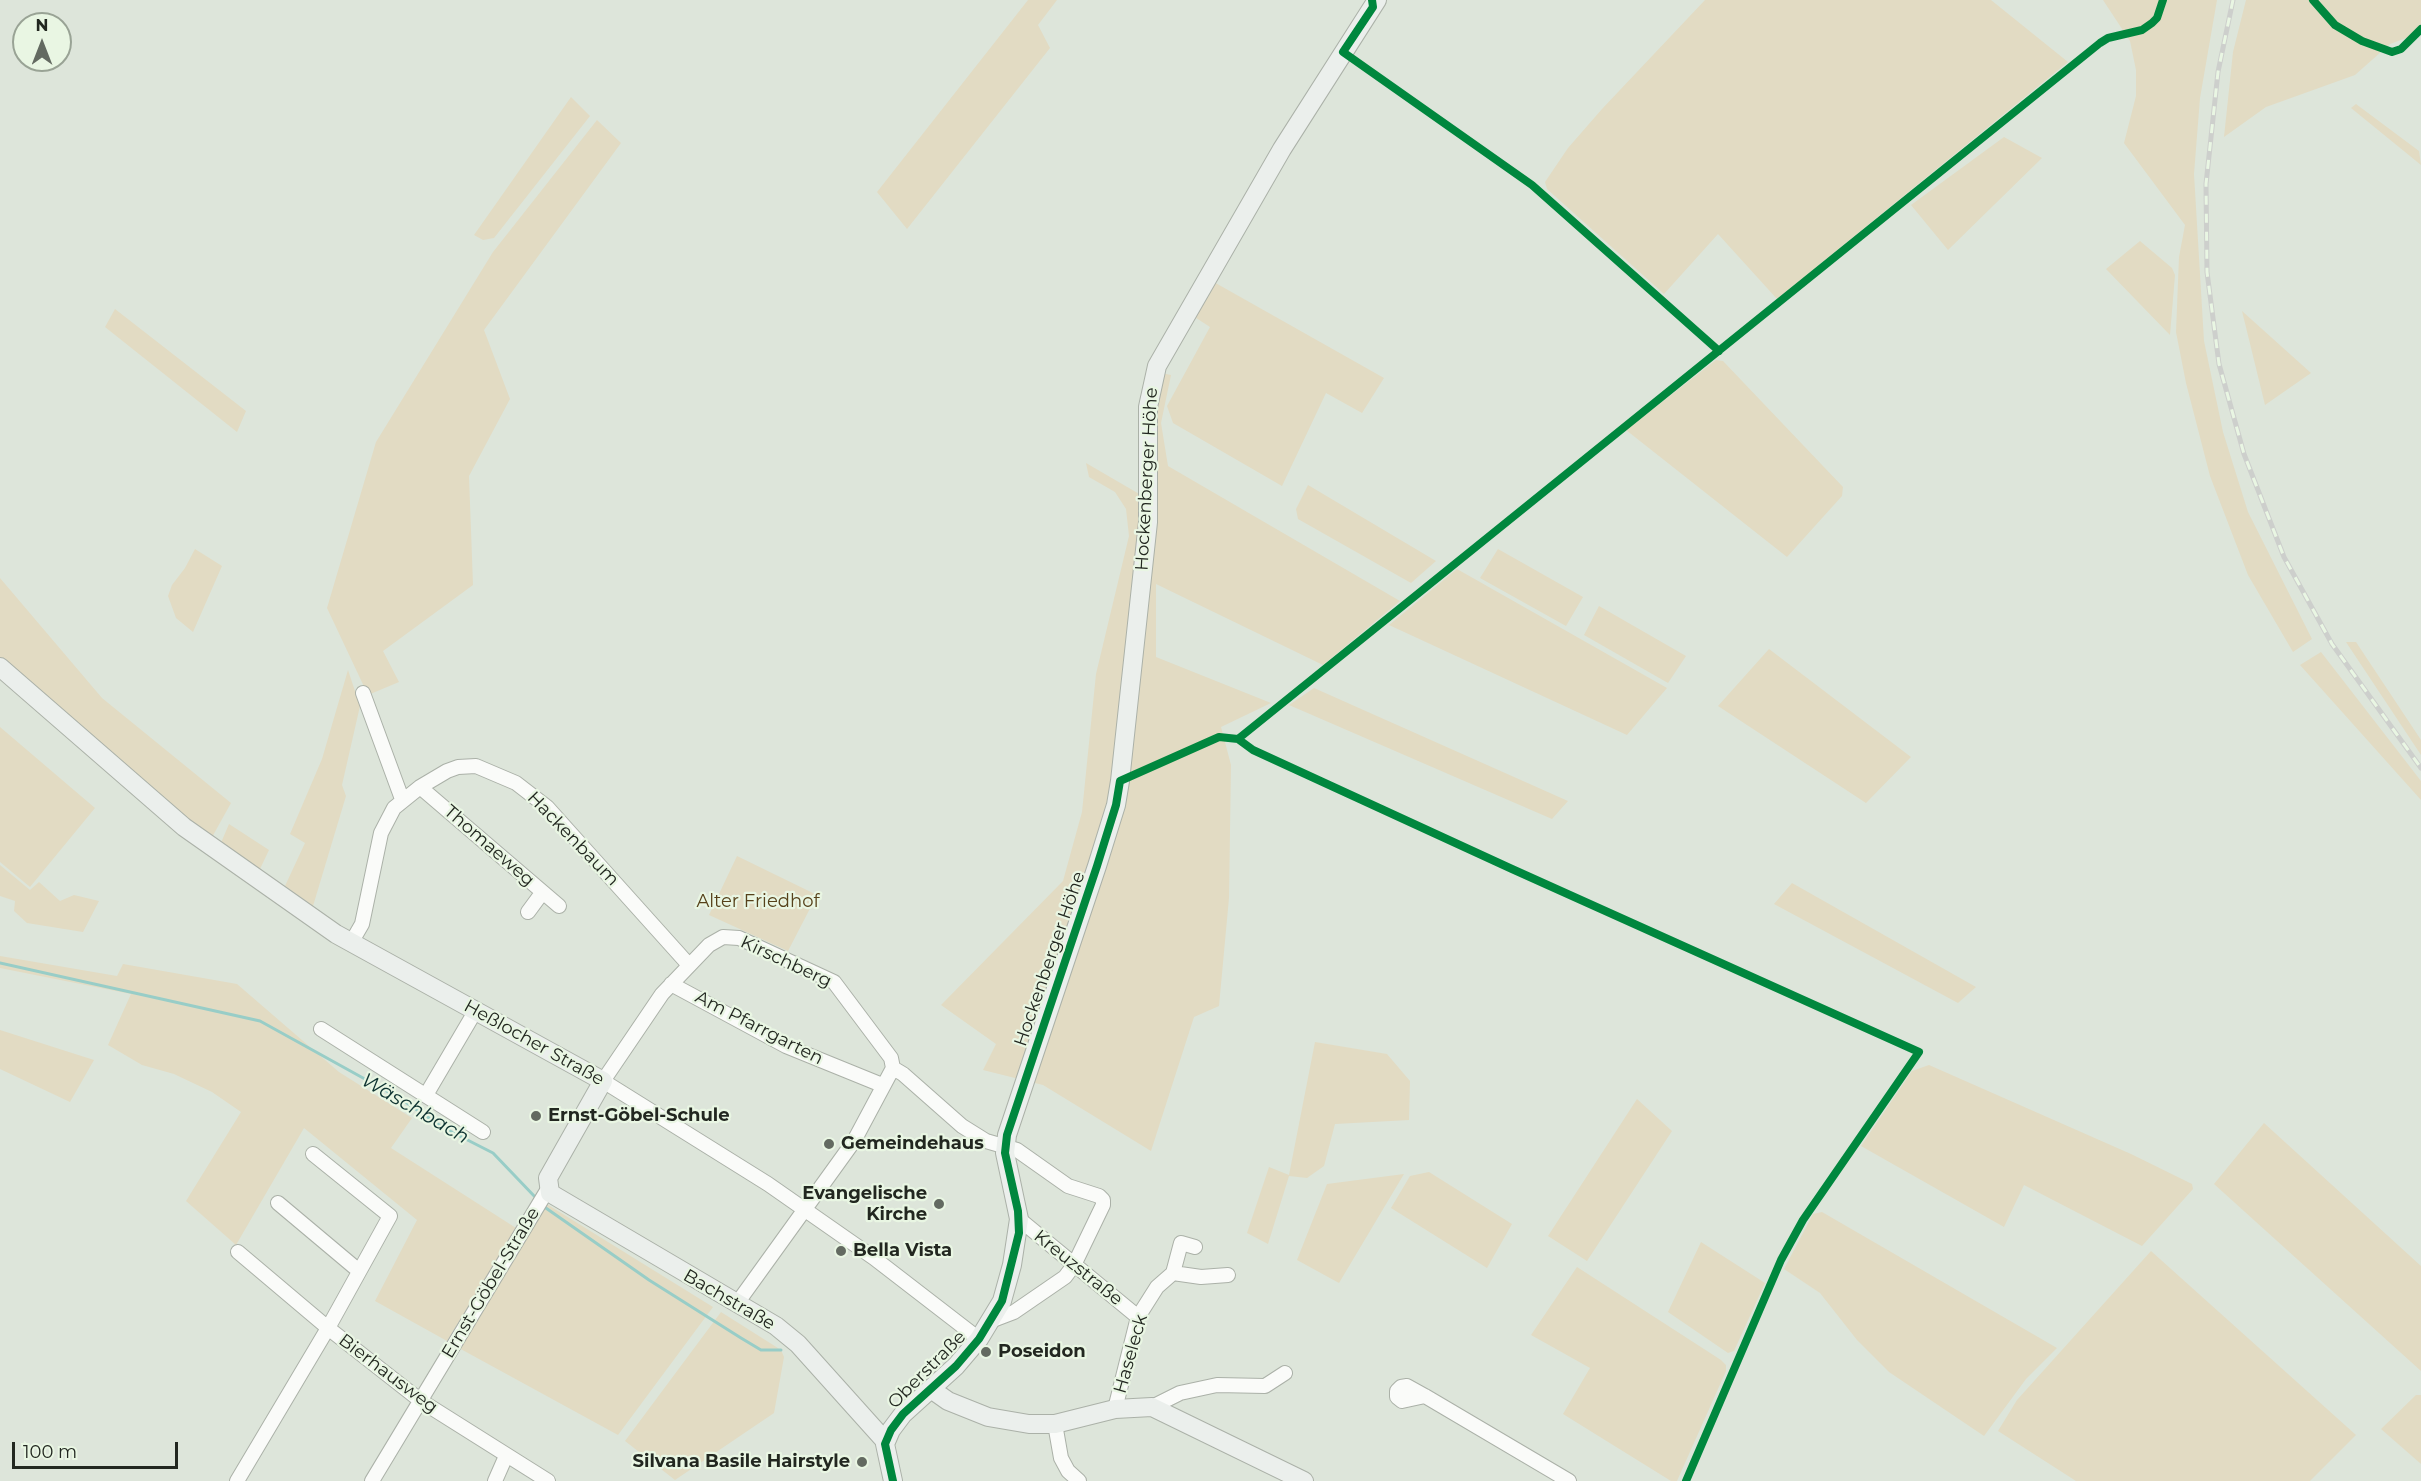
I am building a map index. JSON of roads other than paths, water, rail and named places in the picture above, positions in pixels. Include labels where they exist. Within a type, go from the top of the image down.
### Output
[{"type":"street","name":"Hockenberger Höhe","points":[[1005,1145],[1116,806],[1148,522],[1148,406],[1157,366],[1276,159],[1377,0]]},
{"type":"street","name":"Heßlocher Straße","points":[[0,667],[159,806],[351,943],[603,1082],[716,1151],[874,1258],[979,1339]]},
{"type":"street","points":[[363,693],[402,799]]},
{"type":"street","name":"Hackenbaum","points":[[351,943],[362,924],[381,833],[387,820],[402,799],[447,771],[466,766],[488,770],[516,783],[534,795],[559,819],[688,964]]},
{"type":"street","name":"Thomaeweg","points":[[420,787],[559,906]]},
{"type":"street","points":[[528,912],[542,893]]},
{"type":"street","name":"Kirschberg","points":[[603,1082],[671,984],[688,964],[716,939],[731,937],[825,976],[841,988],[891,1058],[892,1068],[962,1126],[986,1141],[1017,1150],[1068,1186],[1099,1196],[1103,1205],[1074,1265]]},
{"type":"street","name":"Am Pfarrgarten","points":[[671,984],[786,1046],[882,1085]]},
{"type":"street","points":[[426,1095],[476,1010]]},
{"type":"street","points":[[321,1029],[483,1132]]},
{"type":"street","points":[[738,1302],[854,1141],[892,1068]]},
{"type":"street","name":"Ernst-Göbel-Straße","points":[[372,1481],[546,1192],[548,1178],[603,1082]]},
{"type":"street","name":"Oberstraße","points":[[886,1442],[891,1430],[903,1414],[931,1389],[979,1339],[993,1320],[1002,1301],[1012,1265],[1019,1219],[1005,1145]]},
{"type":"street","points":[[237,1481],[328,1328],[390,1216],[313,1154]]},
{"type":"street","name":"Bachstraße","points":[[546,1192],[776,1326],[798,1344],[886,1442]]},
{"type":"street","points":[[278,1203],[359,1271]]},
{"type":"street","name":"Kreuzstraße","points":[[1019,1219],[1138,1317]]},
{"type":"street","name":"Haseleck","points":[[1115,1409],[1138,1317],[1157,1287],[1173,1273],[1181,1243],[1196,1247]]},
{"type":"street","name":"Bierhausweg","points":[[238,1252],[328,1328],[421,1401],[548,1481]]},
{"type":"street","points":[[993,1320],[1014,1312],[1052,1288],[1074,1265]]},
{"type":"street","points":[[1173,1273],[1201,1277],[1228,1275]]},
{"type":"street","points":[[931,1389],[948,1401],[988,1417],[1007,1422],[1055,1424],[1115,1409],[1152,1407],[1180,1394],[1217,1384],[1266,1386],[1285,1373]]},
{"type":"street","points":[[1425,1396],[1569,1481]]},
{"type":"street","points":[[1152,1407],[1304,1481]]},
{"type":"street","points":[[1055,1424],[1060,1458],[1068,1471],[1079,1481]]},
{"type":"street","points":[[886,1442],[893,1481]]},
{"type":"street","points":[[495,1481],[506,1456]]},
{"type":"waterway","name":"Wäschbach","points":[[0,963],[260,1021],[401,1099],[442,1127],[493,1153],[537,1199]]},
{"type":"waterway","name":"Wäschbach","points":[[543,1206],[649,1280],[741,1338],[761,1350],[781,1350]]},
{"type":"railway","points":[[2233,0],[2218,72],[2206,184],[2207,272],[2219,364],[2244,454],[2284,557],[2332,644],[2421,768]]},
{"type":"place","name":"Ernst-Göbel-Schule","points":[[536,1116]]},
{"type":"place","name":"Gemeindehaus","points":[[829,1144]]},
{"type":"place","name":"Evangelische Kirche","points":[[939,1204]]},
{"type":"place","name":"Bella Vista","points":[[841,1251]]},
{"type":"place","name":"Poseidon","points":[[986,1352]]},
{"type":"place","name":"Silvana Basile Hairstyle","points":[[862,1462]]},
{"type":"park label","name":"Alter Friedhof","points":[[758,902]]}]
